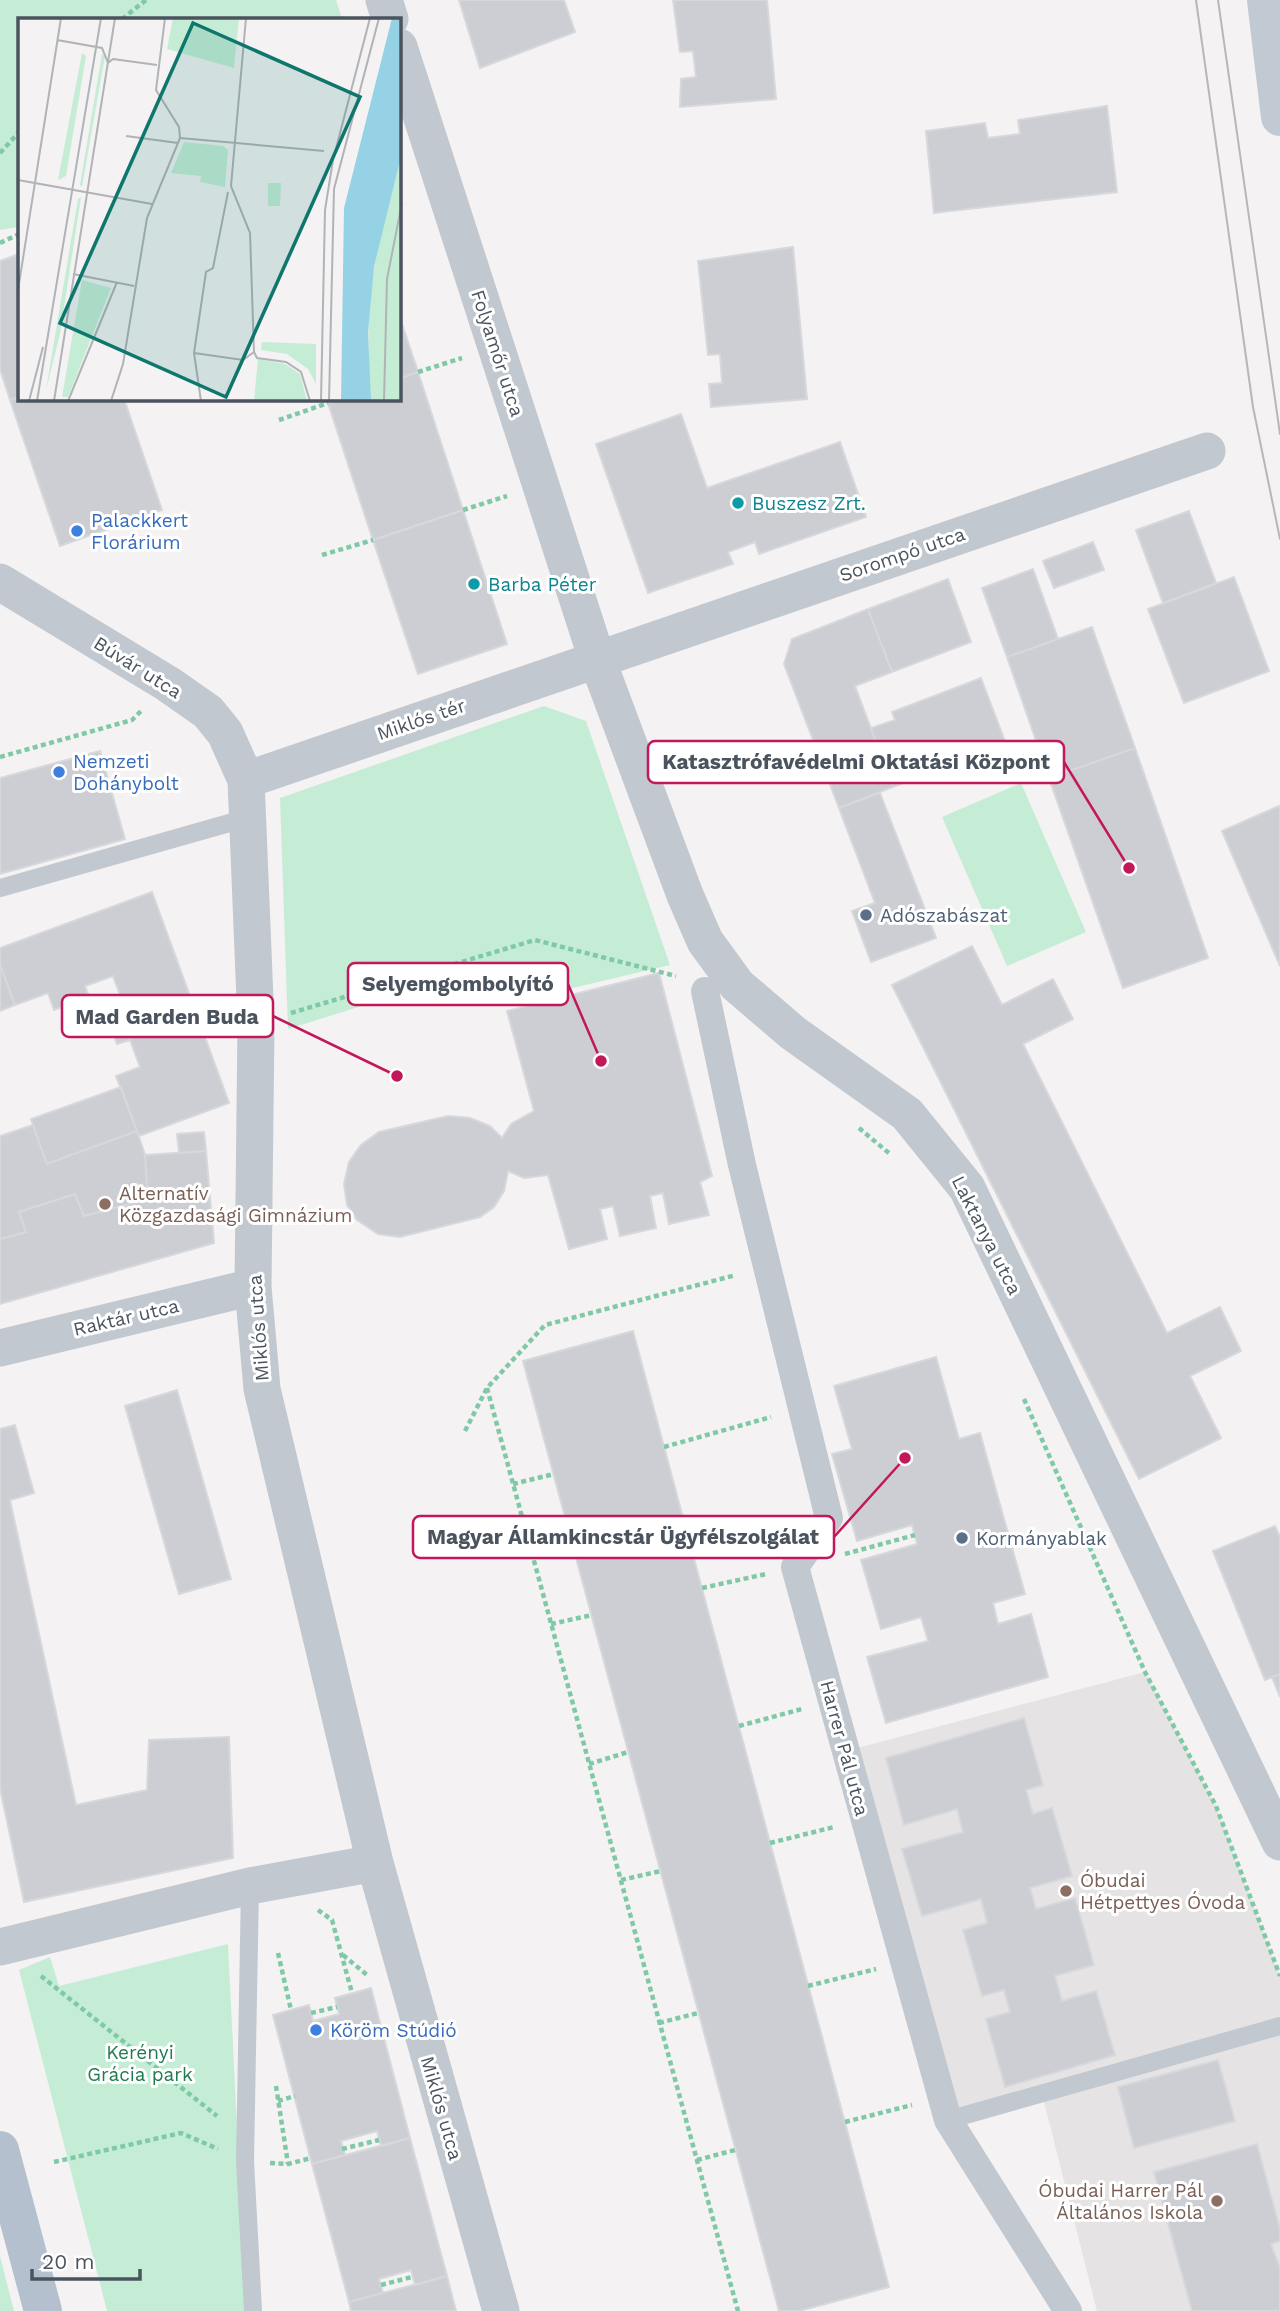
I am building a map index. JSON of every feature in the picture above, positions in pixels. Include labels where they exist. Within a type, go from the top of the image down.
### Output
[{"type":"main road","points":[[1266,0],[1280,117]]},
{"type":"main road","points":[[0,2150],[43,2308]]},
{"type":"street","points":[[384,0],[390,18]]},
{"type":"street","name":"Folyamőr utca","points":[[401,53],[597,659]]},
{"type":"street","name":"Sorompó utca","points":[[597,659],[1207,451]]},
{"type":"street","name":"Búvár utca","points":[[0,582],[168,684],[208,712],[225,733],[246,780]]},
{"type":"street","name":"Miklós tér","points":[[246,780],[597,659]]},
{"type":"street","name":"Laktanya utca","points":[[597,659],[685,895],[705,941],[737,985],[793,1033],[907,1114],[967,1188],[1280,1842]]},
{"type":"street","name":"Miklós utca","points":[[246,780],[256,1024],[253,1287],[262,1389],[375,1863],[501,2311]]},
{"type":"street","name":"Harrer Pál utca","points":[[705,991],[742,1165],[829,1518],[795,1567],[945,2109],[1068,2311]]},
{"type":"street","name":"Raktár utca","points":[[0,1348],[253,1287]]},
{"type":"street","points":[[1,1947],[250,1886],[375,1863]]},
{"type":"lane","points":[[0,888],[247,818]]},
{"type":"lane","points":[[250,1886],[245,2161],[253,2311]]},
{"type":"lane","points":[[945,2109],[1280,2026]]},
{"type":"path","points":[[123,18],[146,0]]},
{"type":"path","points":[[0,153],[18,133]]},
{"type":"path","points":[[0,243],[18,234]]},
{"type":"path","points":[[418,372],[496,347]]},
{"type":"path","points":[[279,420],[328,402]]},
{"type":"path","points":[[463,510],[541,484]]},
{"type":"path","points":[[322,555],[373,540]]},
{"type":"path","points":[[0,757],[132,720],[168,684]]},
{"type":"path","points":[[256,1024],[535,940],[667,971],[705,991]]},
{"type":"path","points":[[858,1127],[899,1163]]},
{"type":"path","points":[[465,1431],[487,1388],[545,1325],[767,1267]]},
{"type":"path","points":[[1018,1387],[1145,1672],[1216,1806],[1280,1976]]},
{"type":"path","points":[[487,1388],[738,2311]]},
{"type":"path","points":[[664,1447],[802,1408]]},
{"type":"path","points":[[513,1484],[554,1474]]},
{"type":"path","points":[[551,1624],[592,1615]]},
{"type":"path","points":[[739,1726],[832,1701]]},
{"type":"path","points":[[589,1764],[628,1752]]},
{"type":"path","points":[[770,1843],[865,1820]]},
{"type":"path","points":[[621,1880],[661,1871]]},
{"type":"path","points":[[314,1906],[332,1920],[352,1993]]},
{"type":"path","points":[[1,1947],[214,2110],[245,2161]]},
{"type":"path","points":[[276,1947],[291,2010]]},
{"type":"path","points":[[808,1986],[904,1962]]},
{"type":"path","points":[[311,2013],[337,2007]]},
{"type":"path","points":[[659,2023],[698,2013]]},
{"type":"path","points":[[278,2101],[295,2096]]},
{"type":"path","points":[[845,2122],[945,2109]]},
{"type":"path","points":[[54,2162],[181,2133],[245,2161],[288,2164],[311,2158]]},
{"type":"path","points":[[342,2149],[379,2140]]},
{"type":"path","points":[[697,2160],[736,2150]]},
{"type":"path","points":[[381,2285],[412,2277]]},
{"type":"shaded area","name":"Óbudai Hétpettyes Óvoda","points":[[1145,1672],[1216,1806],[1280,1976],[1280,2311],[1097,2311],[1042,2094],[948,2120],[846,1751]]},
{"type":"green space","points":[[0,0],[336,0],[342,18],[18,18],[18,227],[0,230]]},
{"type":"green space","points":[[544,706],[586,721],[670,965],[501,1005],[490,966],[288,1029],[280,798]]},
{"type":"green space","points":[[1021,783],[1086,932],[1007,966],[942,817]]},
{"type":"green space","name":"Kerényi Grácia park","points":[[228,1944],[246,2311],[107,2311],[19,1970],[50,1957],[59,1986]]},
{"type":"green space","points":[[0,2256],[14,2311],[0,2311]]},
{"type":"building","points":[[459,0],[564,0],[575,32],[480,68]]},
{"type":"building","points":[[673,0],[767,0],[776,99],[680,107],[681,79],[696,77],[693,51],[680,52]]},
{"type":"building","points":[[1107,106],[1117,192],[934,213],[926,131],[985,123],[988,138],[1020,134],[1018,120]]},
{"type":"building","points":[[793,247],[807,399],[711,407],[709,384],[722,383],[720,354],[708,355],[698,261]]},
{"type":"building","points":[[18,254],[18,397],[10,400],[0,369],[0,261]]},
{"type":"building","points":[[401,321],[418,372],[401,378]]},
{"type":"building","points":[[418,372],[463,510],[373,540],[328,403],[401,401],[401,378]]},
{"type":"building","points":[[18,397],[18,401],[125,401],[162,510],[60,546],[10,400]]},
{"type":"building","name":"Buszesz Zrt.","points":[[681,414],[707,488],[840,442],[866,517],[759,554],[755,542],[728,552],[733,564],[648,593],[596,444]]},
{"type":"building","points":[[463,510],[507,644],[418,674],[373,540]]},
{"type":"building","points":[[1189,511],[1216,583],[1163,603],[1136,530]]},
{"type":"building","points":[[1093,542],[1104,570],[1054,588],[1043,561]]},
{"type":"building","points":[[1033,569],[1058,639],[1007,657],[982,588]]},
{"type":"building","points":[[1234,577],[1269,671],[1184,703],[1148,609]]},
{"type":"building","points":[[948,579],[971,642],[892,672],[868,609]]},
{"type":"building","points":[[868,609],[892,672],[855,686],[893,787],[839,808],[784,664],[792,639]]},
{"type":"building","points":[[1092,627],[1135,748],[1049,778],[1007,657]]},
{"type":"building","points":[[981,678],[1006,744],[893,787],[871,728],[895,720],[892,712]]},
{"type":"building","points":[[1135,748],[1208,958],[1123,988],[1049,778]]},
{"type":"building","points":[[100,751],[125,839],[0,874],[0,778]]},
{"type":"building","points":[[880,793],[936,938],[871,962],[852,911],[875,903],[839,808]]},
{"type":"building","points":[[1279,806],[1280,808],[1280,966],[1222,831]]},
{"type":"building","points":[[152,892],[229,1103],[139,1136],[116,1076],[140,1067],[130,1040],[117,1044],[105,1013],[124,1006],[113,976],[85,986],[89,997],[54,1010],[48,993],[15,1005],[0,965],[0,948]]},
{"type":"building","points":[[972,946],[1002,1005],[1053,979],[1073,1019],[1023,1044],[1167,1333],[1220,1307],[1241,1351],[1190,1376],[1221,1438],[1139,1479],[892,985]]},
{"type":"building","points":[[0,965],[15,1005],[0,1011]]},
{"type":"building","points":[[659,973],[712,1176],[700,1182],[709,1215],[669,1224],[663,1193],[650,1196],[656,1228],[620,1236],[613,1206],[600,1209],[607,1239],[569,1249],[548,1175],[524,1178],[508,1171],[504,1191],[494,1207],[480,1217],[400,1237],[378,1234],[357,1220],[347,1205],[344,1184],[349,1162],[361,1145],[379,1132],[448,1116],[470,1118],[490,1126],[502,1138],[511,1124],[534,1111],[507,1011]]},
{"type":"building","points":[[121,1087],[137,1131],[47,1164],[31,1119]]},
{"type":"building","points":[[33,1125],[47,1164],[137,1131],[145,1155],[147,1187],[138,1192],[136,1202],[84,1216],[75,1194],[19,1212],[26,1232],[0,1239],[0,1136]]},
{"type":"building","points":[[204,1132],[206,1151],[179,1153],[177,1134]]},
{"type":"building","points":[[206,1151],[214,1243],[0,1304],[0,1239],[26,1232],[19,1212],[75,1194],[84,1216],[136,1202],[138,1192],[147,1187],[145,1155]]},
{"type":"building","points":[[633,1331],[889,2287],[799,2311],[779,2311],[523,1361]]},
{"type":"building","name":"Kormányablak","points":[[936,1357],[959,1439],[980,1433],[1025,1594],[993,1603],[998,1624],[1031,1614],[1048,1677],[886,1723],[867,1657],[928,1641],[921,1617],[881,1629],[861,1560],[917,1544],[912,1525],[857,1541],[832,1454],[852,1449],[834,1386]]},
{"type":"building","points":[[177,1390],[231,1579],[179,1594],[125,1406]]},
{"type":"building","points":[[15,1425],[34,1493],[10,1500],[76,1805],[147,1790],[149,1740],[229,1737],[233,1858],[24,1902],[0,1788],[0,1429]]},
{"type":"building","points":[[1275,1526],[1280,1537],[1280,1674],[1265,1680],[1213,1551]]},
{"type":"building","points":[[1280,1674],[1280,1697],[1272,1677]]},
{"type":"building","points":[[1024,1718],[1043,1785],[1026,1790],[1033,1814],[1052,1808],[1072,1876],[1030,1888],[1036,1909],[1075,1898],[1094,1965],[1055,1976],[1062,2001],[1096,1991],[1115,2055],[1005,2087],[986,2019],[1010,2012],[1004,1990],[982,1996],[963,1930],[987,1923],[981,1899],[922,1916],[902,1849],[963,1832],[957,1809],[904,1825],[886,1758]]},
{"type":"building","points":[[371,1988],[410,2138],[381,2146],[377,2131],[341,2141],[345,2155],[312,2164],[273,2015],[309,2005],[313,2021],[339,2014],[335,1998]]},
{"type":"building","points":[[1218,2060],[1235,2121],[1134,2148],[1118,2087]]},
{"type":"building","points":[[410,2138],[447,2276],[415,2285],[411,2270],[379,2279],[383,2293],[349,2302],[312,2164]]},
{"type":"building","name":"Óbudai Harrer Pál Általános Iskola","points":[[1257,2144],[1280,2229],[1280,2241],[1271,2244],[1280,2268],[1280,2311],[1192,2311],[1154,2172]]},
{"type":"building","points":[[447,2276],[456,2311],[351,2311],[349,2302]]},
{"type":"tram line","points":[[1196,0],[1253,407],[1280,539]]},
{"type":"tram line","points":[[1218,0],[1280,434]]},
{"type":"place","name":"Buszesz Zrt.","points":[[738,503]]},
{"type":"place","name":"Palackkert Florárium","points":[[77,531]]},
{"type":"place","name":"Barba Péter","points":[[474,584]]},
{"type":"place","name":"Nemzeti Dohánybolt","points":[[59,772]]},
{"type":"place","name":"Katasztrófavédelmi Oktatási Központ","points":[[1129,868]]},
{"type":"place","name":"Adószabászat","points":[[866,915]]},
{"type":"place","name":"Selyemgombolyító","points":[[601,1061]]},
{"type":"place","name":"Mad Garden Buda","points":[[397,1076]]},
{"type":"place","name":"Alternatív Közgazdasági Gimnázium","points":[[105,1204]]},
{"type":"place","name":"Magyar Államkincstár Ügyfélszolgálat","points":[[905,1458]]},
{"type":"place","name":"Kormányablak","points":[[962,1538]]},
{"type":"place","name":"Óbudai Hétpettyes Óvoda","points":[[1066,1891]]},
{"type":"place","name":"Köröm Stúdió","points":[[316,2030]]},
{"type":"place","name":"Óbudai Harrer Pál Általános Iskola","points":[[1217,2201]]}]
